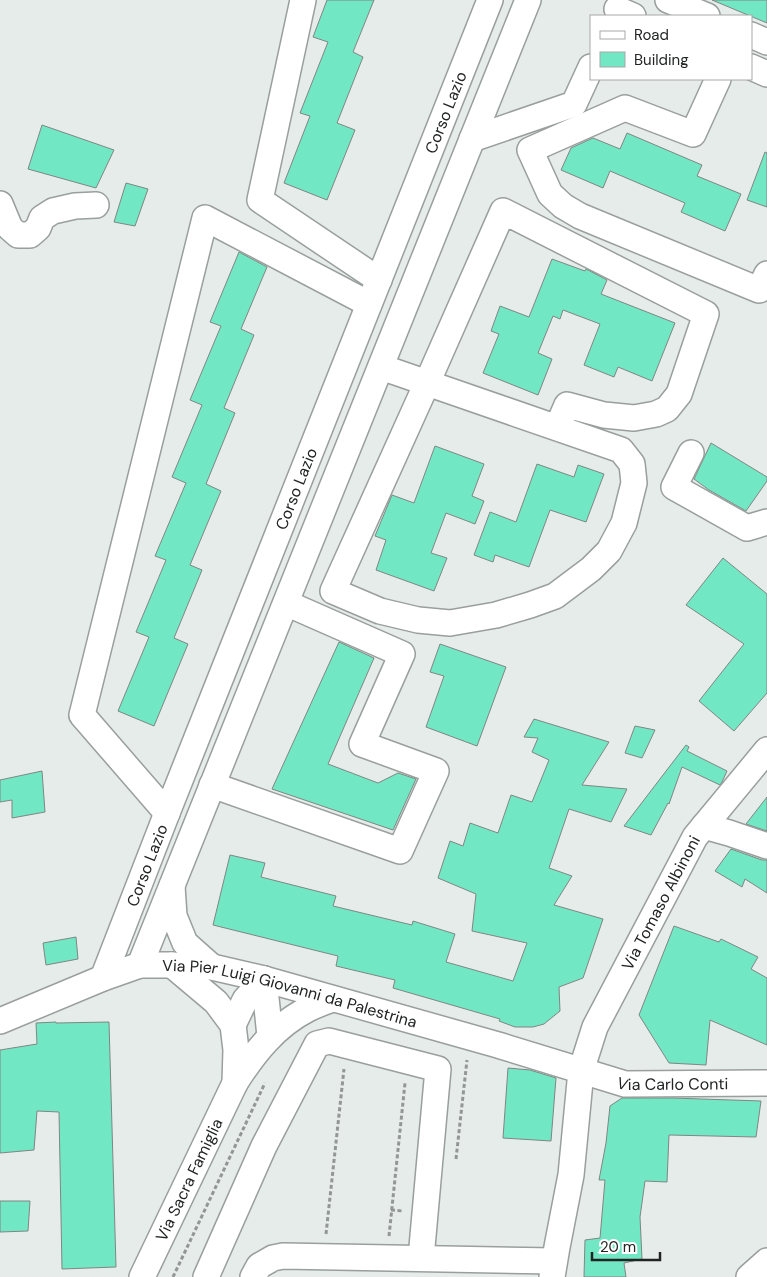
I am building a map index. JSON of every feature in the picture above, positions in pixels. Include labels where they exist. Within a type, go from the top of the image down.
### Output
[{"type":"street","points":[[303,0],[260,200],[379,280]]},
{"type":"street","name":"Corso Lazio","points":[[140,965],[528,0]]},
{"type":"street","points":[[668,0],[705,15]]},
{"type":"street","name":"Corso Lazio","points":[[103,978],[379,280],[484,2]]},
{"type":"street","points":[[752,35],[767,42]]},
{"type":"street","points":[[752,67],[767,74]]},
{"type":"street","points":[[472,139],[574,104],[590,69]]},
{"type":"street","points":[[718,80],[693,134],[625,108],[530,150],[550,194],[562,206],[580,216],[758,290],[767,274]]},
{"type":"street","points":[[0,204],[10,228],[18,235],[30,235],[38,228],[42,218],[53,211],[75,206],[96,205]]},
{"type":"street","points":[[381,367],[428,383],[557,428],[621,450],[632,464],[634,483],[624,523],[609,551],[591,569],[555,596],[496,615],[450,622],[418,620],[380,611],[333,591],[428,383],[503,211],[706,314],[679,394],[667,410],[645,417],[634,418],[604,415],[566,405],[557,428]]},
{"type":"street","points":[[167,813],[82,715],[205,218],[369,304]]},
{"type":"street","points":[[691,453],[674,487],[747,528],[767,522]]},
{"type":"street","points":[[212,785],[400,851],[436,771],[362,744],[402,654],[286,603]]},
{"type":"street","name":"Via Tomaso Albinoni","points":[[553,1269],[571,1175],[581,1071],[595,1027],[695,837],[767,750]]},
{"type":"street","points":[[704,826],[767,846]]},
{"type":"street","name":"Corso Lazio","points":[[172,884],[174,916],[185,943],[212,967]]},
{"type":"street","name":"Via Pier Luigi Giovanni da Palestrina","points":[[0,1021],[103,978],[140,965],[212,967],[264,979],[498,1045],[581,1071]]},
{"type":"street","points":[[172,965],[216,1002],[233,1026],[236,1050],[235,1083]]},
{"type":"street","points":[[233,1026],[245,1000],[264,979]]},
{"type":"street","points":[[264,979],[270,1036]]},
{"type":"street","name":"Via Sacra Famiglia","points":[[142,1277],[235,1083],[251,1058],[270,1036],[285,1023],[308,1009],[333,999]]},
{"type":"street","points":[[206,1277],[264,1146],[295,1090],[311,1055],[317,1044],[330,1041],[438,1070],[421,1258]]},
{"type":"street","name":"Via Carlo Conti","points":[[581,1071],[625,1084],[767,1083]]},
{"type":"street","points":[[254,1277],[259,1266],[273,1258],[283,1256],[421,1258],[553,1269]]},
{"type":"street","points":[[749,1277],[767,1261]]},
{"type":"path","points":[[326,1237],[347,1045]]},
{"type":"path","points":[[455,1167],[467,1060]]},
{"type":"path","points":[[388,1239],[407,1061]]},
{"type":"building","points":[[327,0],[374,0],[353,52],[363,57],[337,123],[355,130],[327,200],[284,183],[310,116],[300,113],[328,42],[313,37]]},
{"type":"building","points":[[712,0],[767,0],[767,23],[752,17],[752,15]]},
{"type":"building","points":[[42,125],[114,150],[96,188],[28,169]]},
{"type":"building","points":[[627,133],[702,165],[697,176],[741,194],[725,231],[681,212],[685,203],[610,171],[603,188],[561,170],[571,148],[593,138],[620,149]]},
{"type":"building","points":[[765,152],[767,153],[767,207],[747,200]]},
{"type":"building","points":[[126,183],[148,189],[135,226],[114,222]]},
{"type":"building","points":[[239,252],[267,267],[241,329],[254,335],[224,408],[235,413],[206,484],[221,491],[190,565],[202,570],[174,638],[188,644],[154,726],[118,711],[149,637],[136,632],[166,560],[155,556],[186,483],[172,477],[202,405],[190,400],[221,326],[210,322]]},
{"type":"building","points":[[552,259],[585,271],[586,269],[607,280],[601,294],[675,323],[652,381],[618,367],[614,377],[584,365],[600,324],[563,310],[560,319],[553,316],[538,353],[552,359],[538,395],[483,373],[499,334],[491,331],[500,306],[529,317]]},
{"type":"building","points":[[711,443],[767,477],[767,481],[746,511],[709,490],[694,479]]},
{"type":"building","points":[[435,446],[484,464],[472,496],[484,501],[475,524],[446,513],[431,553],[447,558],[434,591],[376,570],[386,540],[375,536],[392,495],[414,503]]},
{"type":"building","points":[[537,464],[574,477],[578,465],[604,474],[586,522],[550,510],[529,567],[495,555],[493,562],[474,555],[490,512],[516,522]]},
{"type":"building","points":[[723,558],[767,594],[767,693],[734,731],[699,701],[744,644],[686,605]]},
{"type":"building","points":[[339,642],[374,658],[328,764],[378,783],[398,773],[416,779],[393,830],[272,789]]},
{"type":"building","points":[[440,644],[506,667],[477,746],[426,727],[444,676],[430,672]]},
{"type":"building","points":[[534,719],[609,742],[582,785],[627,789],[611,822],[569,809],[549,868],[572,876],[554,905],[603,919],[583,978],[559,987],[560,1011],[544,1024],[533,1027],[515,1027],[499,1021],[500,1019],[393,988],[395,980],[336,966],[338,956],[213,925],[230,855],[265,863],[261,877],[336,896],[333,906],[412,925],[413,921],[455,934],[446,962],[513,981],[527,943],[472,931],[476,894],[438,878],[450,841],[463,846],[470,823],[498,833],[511,795],[532,802],[549,760],[532,752],[538,738],[524,737]]},
{"type":"building","points":[[635,726],[655,730],[642,758],[625,753]]},
{"type":"building","points":[[686,745],[689,747],[687,751],[727,771],[720,785],[682,767],[669,804],[651,835],[624,826]]},
{"type":"building","points":[[42,771],[45,812],[12,818],[12,800],[0,802],[0,780]]},
{"type":"building","points":[[767,797],[767,831],[746,824]]},
{"type":"building","points":[[731,849],[767,860],[767,893],[745,879],[742,887],[715,871]]},
{"type":"building","points":[[674,926],[719,942],[721,939],[758,957],[751,969],[767,978],[767,1045],[710,1020],[706,1065],[669,1063],[639,1015]]},
{"type":"building","points":[[76,937],[78,959],[46,965],[43,943]]},
{"type":"building","points":[[109,1022],[116,1267],[62,1269],[59,1112],[37,1111],[34,1150],[0,1153],[0,1050],[37,1044],[36,1023]]},
{"type":"building","points":[[508,1068],[530,1070],[556,1078],[551,1141],[503,1138]]},
{"type":"building","points":[[622,1098],[761,1101],[756,1137],[669,1135],[667,1182],[645,1181],[640,1217],[642,1259],[624,1263],[626,1277],[584,1277],[585,1240],[600,1238],[605,1180],[599,1180],[610,1106]]},
{"type":"building","points":[[0,1201],[30,1201],[28,1231],[0,1232]]}]
